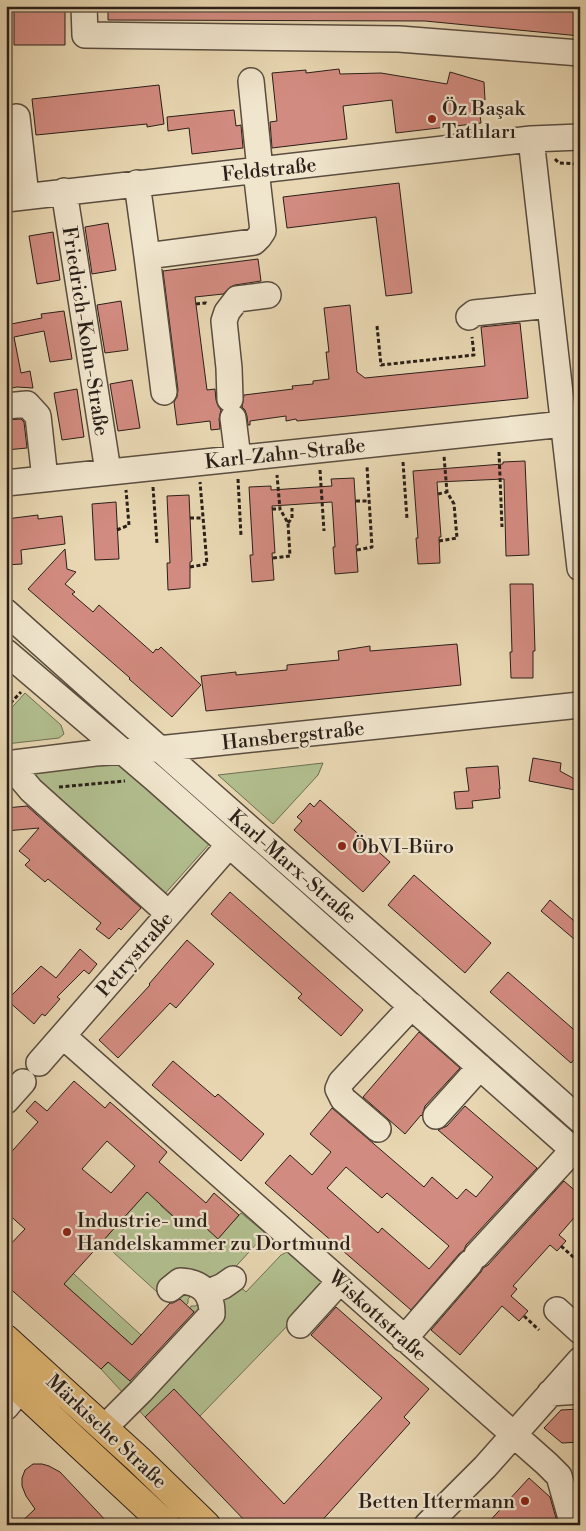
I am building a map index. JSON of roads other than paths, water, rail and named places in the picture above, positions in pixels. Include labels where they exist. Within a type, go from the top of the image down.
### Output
[{"type":"main road","name":"Märkische Straße","points":[[6,1339],[104,1428],[206,1525]]},
{"type":"main road","name":"Märkische Straße","points":[[11,1390],[166,1525]]},
{"type":"street","points":[[84,6],[85,35],[399,39],[580,53]]},
{"type":"street","points":[[147,256],[181,248],[226,242],[254,242],[263,231],[251,81]]},
{"type":"street","points":[[16,198],[26,157],[17,118]]},
{"type":"street","points":[[531,140],[580,137]]},
{"type":"street","points":[[531,140],[580,148]]},
{"type":"street","points":[[531,140],[580,568]]},
{"type":"street","name":"Feldstraße","points":[[16,198],[137,183],[169,170],[258,170],[372,147],[531,140]]},
{"type":"street","points":[[137,183],[164,392]]},
{"type":"street","name":"Friedrich-Kohn-Straße","points":[[64,191],[108,471]]},
{"type":"street","points":[[238,469],[224,321],[227,312],[237,299],[268,295]]},
{"type":"street","points":[[469,316],[474,314],[551,312]]},
{"type":"street","points":[[520,323],[551,312]]},
{"type":"street","points":[[6,406],[27,404],[38,416],[45,479]]},
{"type":"street","name":"Karl-Zahn-Straße","points":[[6,483],[108,471],[238,469],[564,424]]},
{"type":"street","name":"Karl-Marx-Straße","points":[[6,612],[158,749],[281,855],[580,1120]]},
{"type":"street","name":"Karl-Marx-Straße","points":[[6,652],[122,751],[577,1153]]},
{"type":"street","name":"Hansbergstraße","points":[[8,764],[95,753],[158,749],[580,705]]},
{"type":"street","points":[[8,764],[31,790],[169,914]]},
{"type":"street","name":"Petrystraße","points":[[39,1063],[229,845]]},
{"type":"street","points":[[378,1129],[343,1099],[338,1089],[341,1082],[412,1006]]},
{"type":"street","name":"Wiskottstraße","points":[[63,1036],[547,1464],[559,1476],[573,1525]]},
{"type":"street","points":[[436,1116],[480,1067]]},
{"type":"street","points":[[6,1102],[23,1082]]},
{"type":"street","points":[[404,1339],[473,1259],[577,1153]]},
{"type":"street","points":[[207,1293],[233,1279]]},
{"type":"street","points":[[104,1428],[212,1314],[212,1304],[207,1293],[200,1285],[191,1281],[180,1281],[170,1290]]},
{"type":"street","points":[[300,1325],[340,1282]]},
{"type":"street","points":[[557,1310],[580,1331]]},
{"type":"street","points":[[427,1525],[484,1467],[580,1360]]},
{"type":"street","points":[[11,1390],[39,1369]]},
{"type":"street","points":[[550,1393],[580,1392]]},
{"type":"place","name":"Öz Başak Tatlıları","points":[[432,119]]},
{"type":"place","name":"ÖbVI-Büro","points":[[342,846]]},
{"type":"place","name":"Industrie- und Handelskammer zu Dortmund","points":[[67,1232]]},
{"type":"place","name":"Betten Ittermann","points":[[525,1501]]}]
